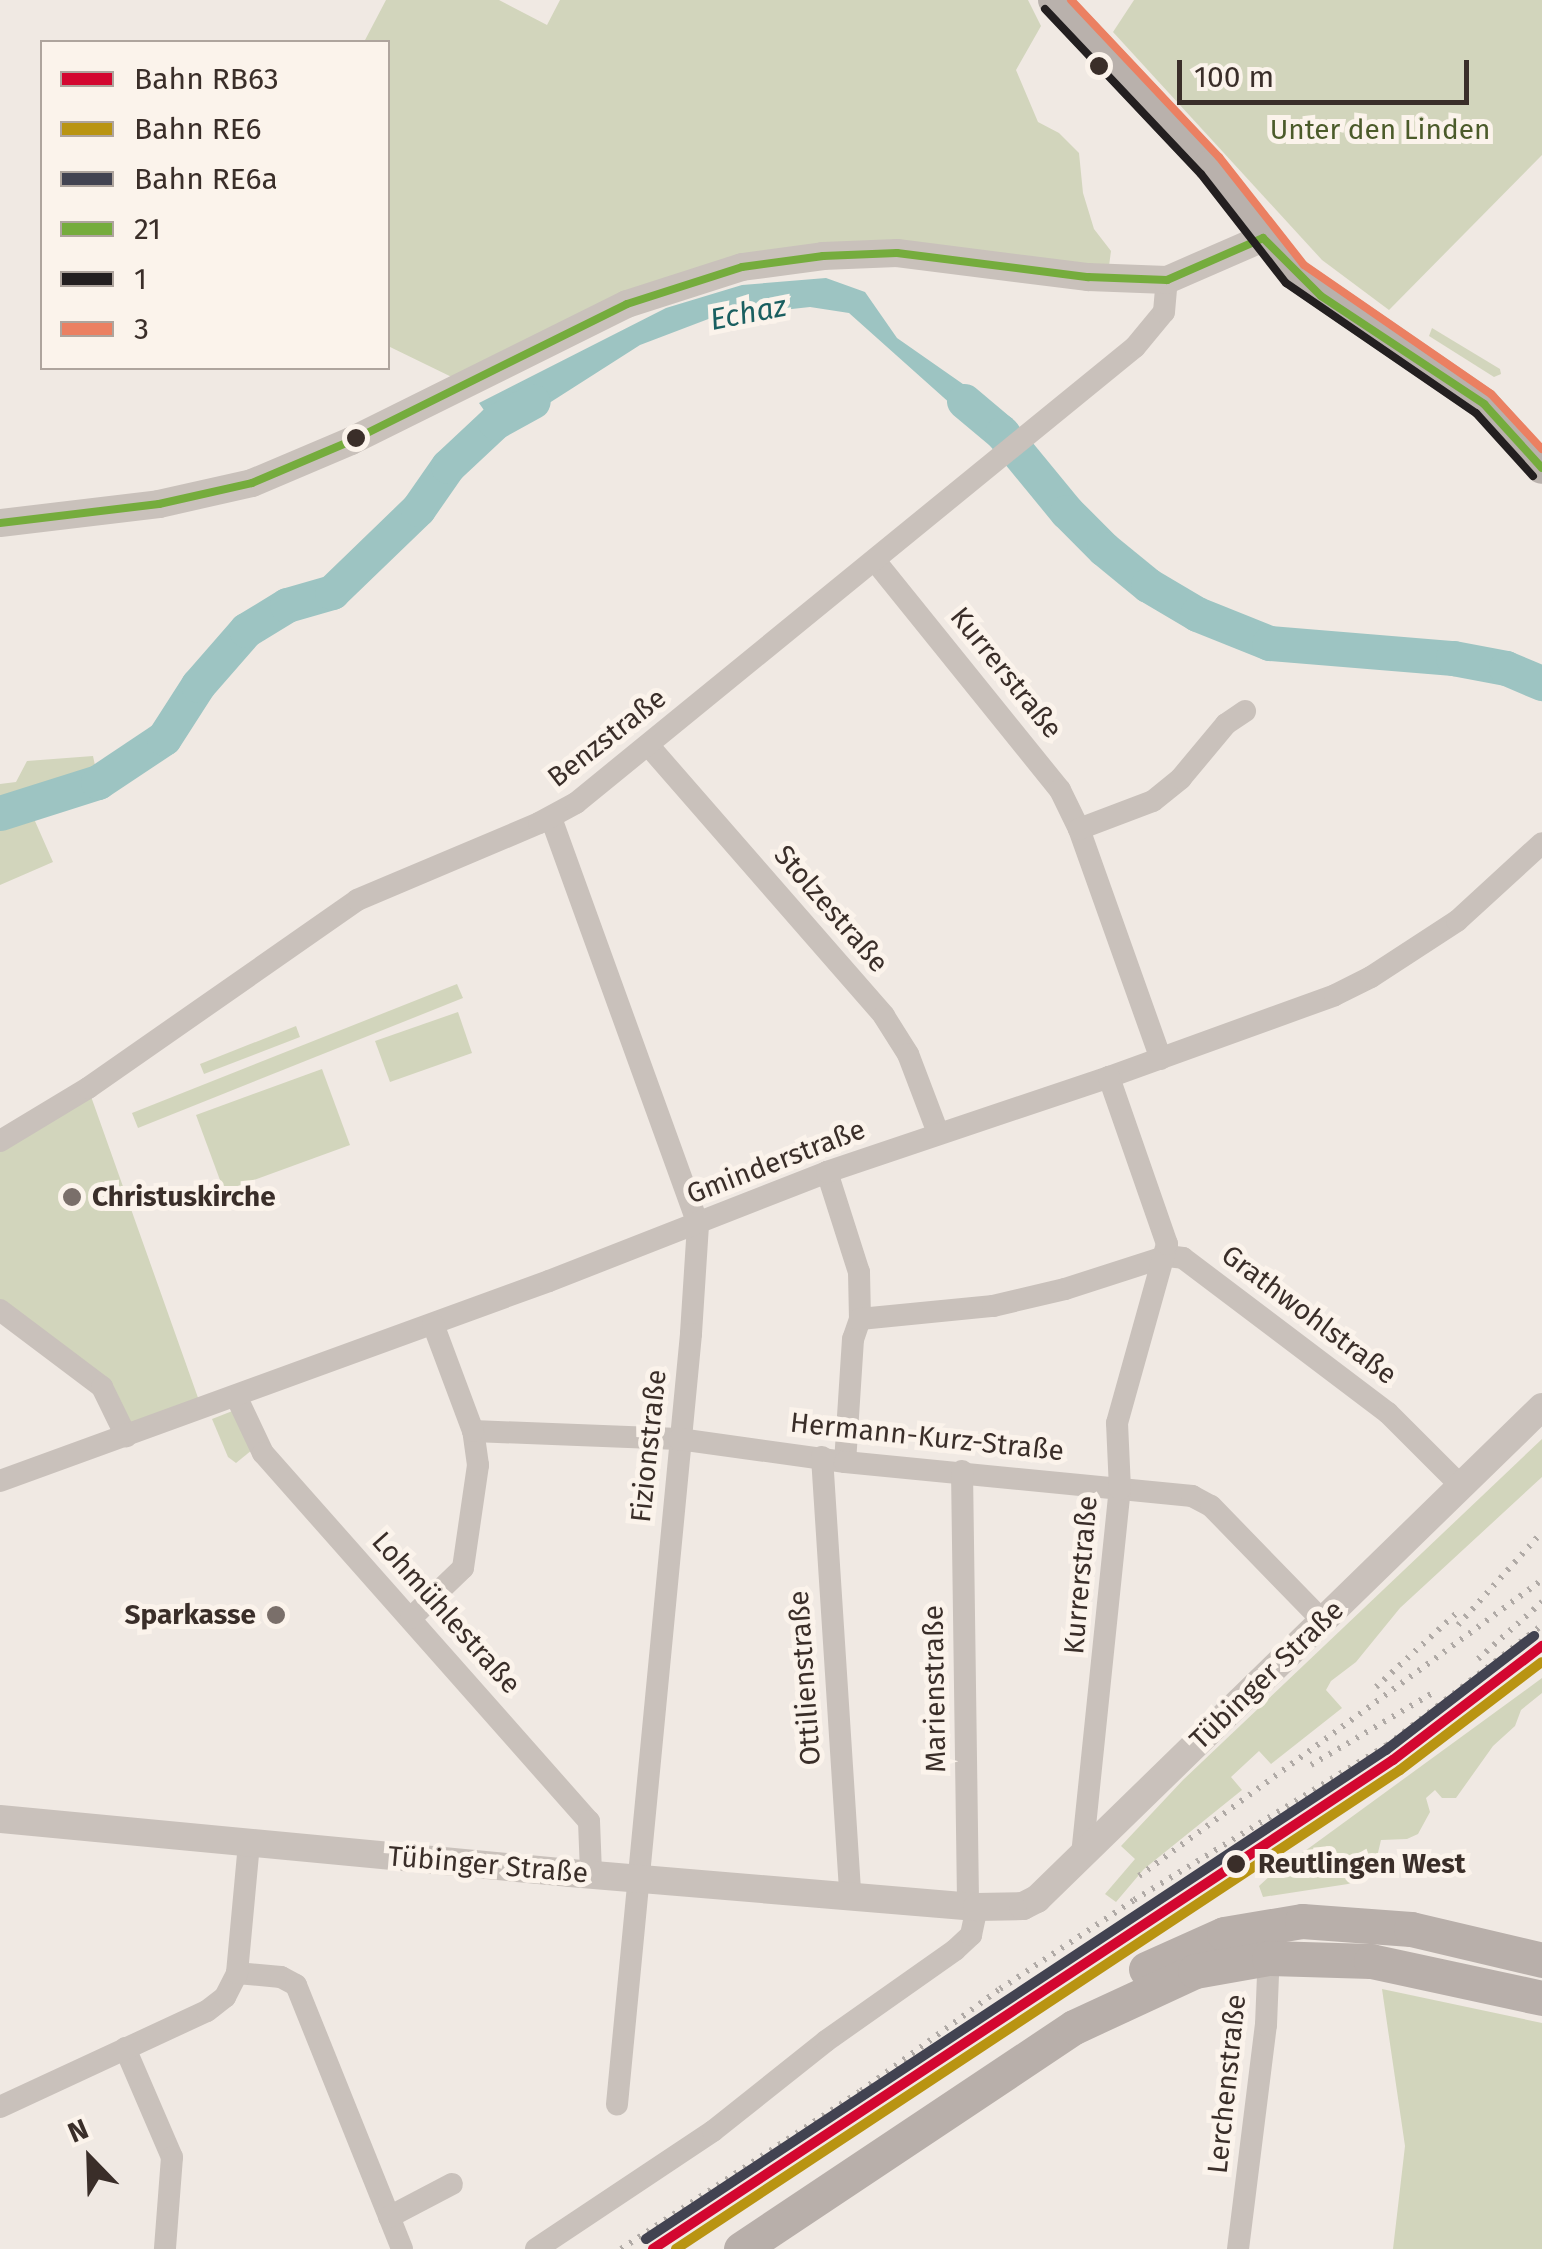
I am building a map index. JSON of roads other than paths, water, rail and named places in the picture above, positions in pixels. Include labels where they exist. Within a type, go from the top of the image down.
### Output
[{"type":"main road","points":[[1057,1],[1210,166],[1263,238],[1321,296],[1484,404],[1542,468]]},
{"type":"main road","points":[[740,2249],[1074,2026],[1184,1975],[1268,1942],[1331,1921],[1392,1926],[1542,1960]]},
{"type":"main road","points":[[1268,1942],[1542,1998]]},
{"type":"street","points":[[0,523],[170,502],[252,483],[351,441],[627,304],[742,267],[823,256],[897,253],[1088,277],[1166,280],[1263,238]]},
{"type":"street","name":"Benzstraße","points":[[0,1141],[88,1088],[357,900],[550,818],[648,745],[876,562],[1158,322],[1168,302],[1166,280]]},
{"type":"street","name":"Kurrerstraße","points":[[876,562],[1060,790],[1078,829],[1161,1059]]},
{"type":"street","points":[[1078,829],[1153,801],[1181,778],[1226,724],[1245,711]]},
{"type":"street","name":"Stolzestraße","points":[[648,745],[884,1016],[908,1054],[938,1133]]},
{"type":"street","name":"Fizionstraße","points":[[550,818],[698,1224],[617,2104]]},
{"type":"street","name":"Gminderstraße","points":[[0,1481],[432,1324],[827,1172],[1109,1078],[1371,977],[1456,921],[1542,844]]},
{"type":"street","name":"Kurrerstraße","points":[[1082,1855],[1120,1489],[1117,1422],[1167,1256],[1165,1231],[1109,1078]]},
{"type":"street","name":"Ottilienstraße","points":[[827,1172],[859,1272],[860,1319],[853,1339],[834,1460],[850,1894]]},
{"type":"street","points":[[860,1319],[1010,1302],[1167,1256]]},
{"type":"street","name":"Grathwohlstraße","points":[[1167,1256],[1198,1266],[1388,1412],[1461,1486]]},
{"type":"street","points":[[0,1310],[102,1388],[126,1436]]},
{"type":"street","points":[[411,1618],[457,1578],[467,1558],[478,1465],[473,1431],[432,1324]]},
{"type":"street","name":"Lohmühlestraße","points":[[236,1396],[263,1453],[590,1821],[591,1874]]},
{"type":"street","name":"Tübinger Straße","points":[[0,1819],[973,1906],[1030,1903],[1542,1407]]},
{"type":"street","name":"Hermann-Kurz-Straße","points":[[473,1431],[679,1438],[834,1460],[962,1471],[1206,1502],[1323,1621]]},
{"type":"street","name":"Marienstraße","points":[[962,1471],[973,1906]]},
{"type":"street","points":[[0,2107],[214,2006],[237,1973],[249,1843]]},
{"type":"street","points":[[536,2249],[713,2131],[826,2041],[964,1943],[971,1935],[973,1906]]},
{"type":"street","name":"Lerchenstraße","points":[[1238,2249],[1266,2025],[1268,1942]]},
{"type":"street","points":[[237,1973],[281,1977],[296,1985],[402,2249]]},
{"type":"street","points":[[126,2048],[172,2156],[166,2249]]},
{"type":"street","points":[[389,2217],[452,2184]]},
{"type":"water","points":[[826,278],[865,292],[897,338],[1013,419],[990,439],[849,313],[810,307],[711,318],[640,345],[532,414],[523,408],[495,426],[479,403],[666,308],[742,285]]},
{"type":"waterway","name":"Echaz","points":[[0,813],[98,782],[164,738],[198,685],[246,630],[287,605],[332,592],[418,509],[448,466],[495,422],[533,401]]},
{"type":"waterway","name":"Echaz","points":[[964,401],[1002,433],[1067,512],[1104,549],[1148,585],[1197,614],[1269,643],[1453,658],[1506,668],[1542,683]]},
{"type":"railway","points":[[1458,1625],[1542,1532]]},
{"type":"railway","points":[[1139,1876],[1542,1580]]},
{"type":"railway","points":[[1478,1659],[1542,1602]]},
{"type":"railway","points":[[1376,1687],[1461,1609]]},
{"type":"railway","points":[[621,2249],[861,2091],[1000,1989],[1134,1900],[1387,1745],[1542,1625]]},
{"type":"railway","points":[[1311,1765],[1436,1691]]},
{"type":"rail line","name":"RE6a","points":[[646,2239],[1386,1750],[1534,1636]]},
{"type":"rail line","name":"RB63","points":[[653,2249],[1393,1760],[1542,1646]]},
{"type":"rail line","name":"RE6","points":[[676,2249],[1400,1770],[1542,1662]]},
{"type":"place","name":"Christuskirche","points":[[72,1197]]},
{"type":"place","name":"Sparkasse","points":[[276,1615]]},
{"type":"place","name":"Reutlingen West","points":[[1236,1864]]},
{"type":"park label","name":"Unter den Linden","points":[[1380,130]]}]
